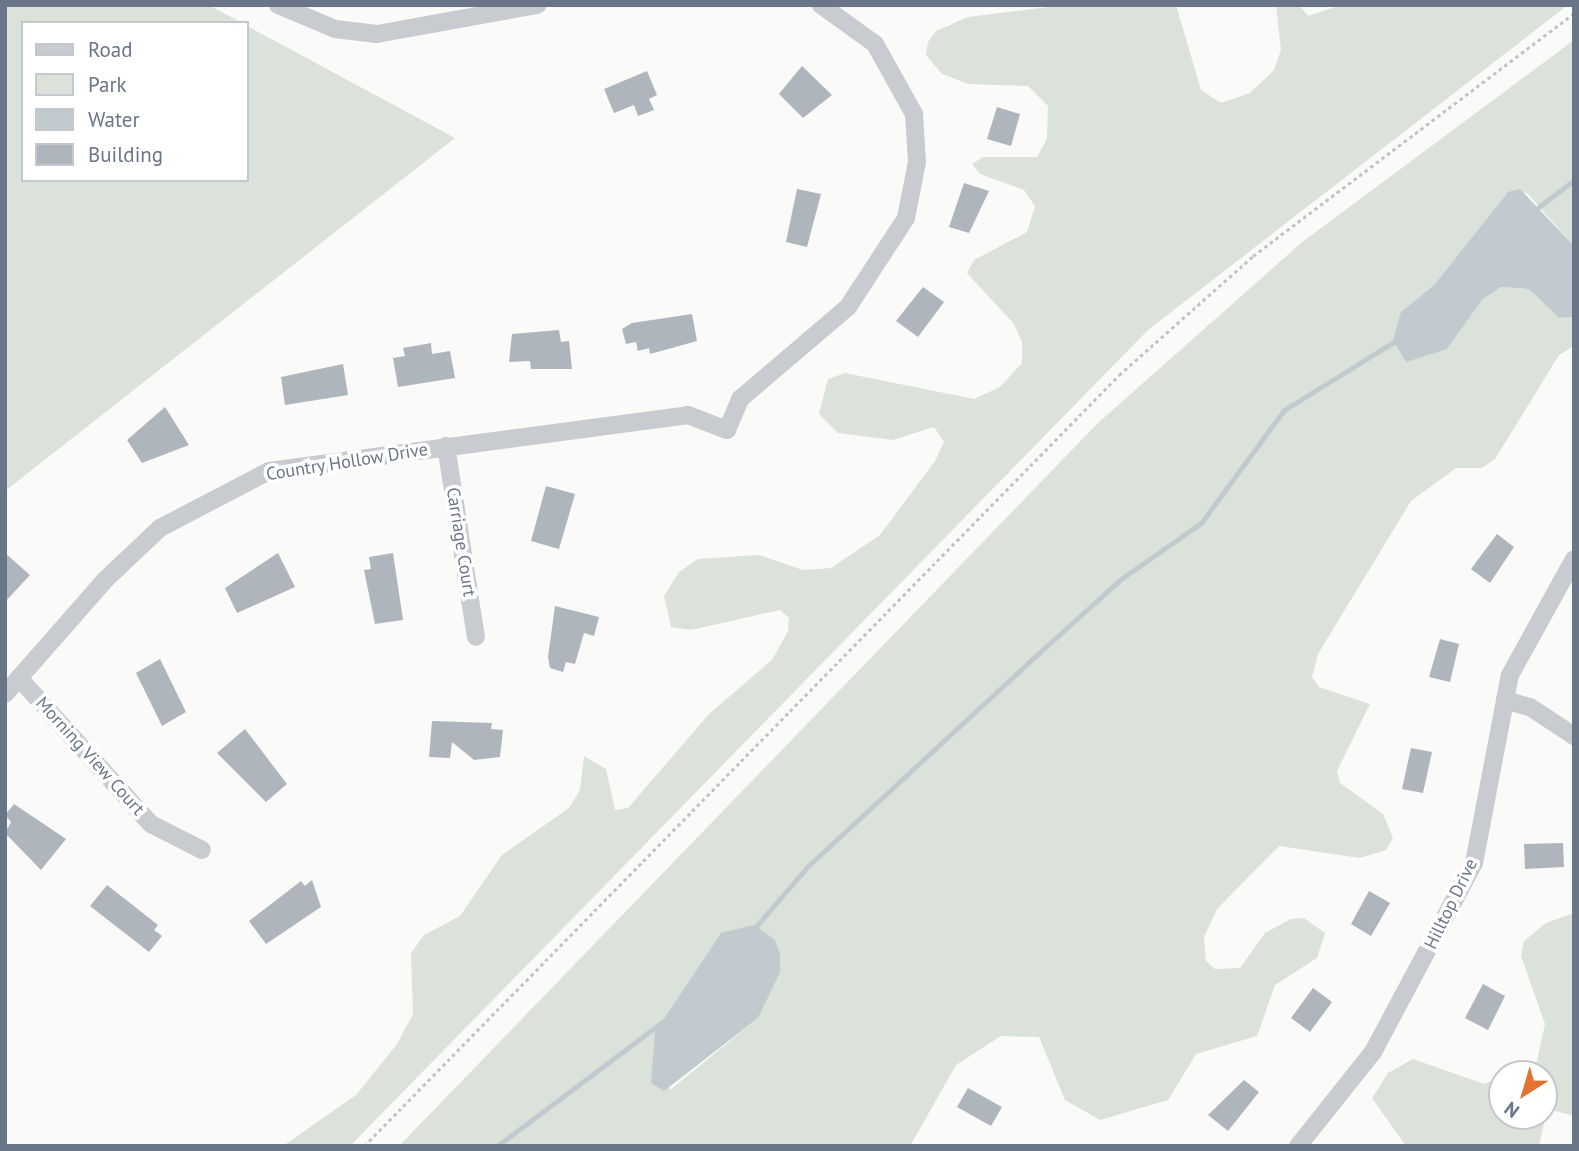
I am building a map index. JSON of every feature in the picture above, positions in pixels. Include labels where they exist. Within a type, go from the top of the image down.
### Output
[{"type":"street","points":[[278,5],[335,29],[377,34],[537,5]]},
{"type":"street","name":"Country Hollow Drive","points":[[5,694],[113,571],[160,528],[269,471],[688,415],[727,430],[740,399],[848,307],[906,218],[918,162],[914,114],[874,44],[821,5]]},
{"type":"street","name":"Carriage Court","points":[[446,446],[476,637]]},
{"type":"street","name":"Hilltop Drive","points":[[1298,1146],[1373,1052],[1474,863],[1505,700],[1538,614],[1574,559]]},
{"type":"street","name":"Morning View Court","points":[[19,678],[151,824],[202,850]]},
{"type":"street","points":[[1505,700],[1530,707],[1574,736]]},
{"type":"path","points":[[364,1146],[1119,375],[1253,256],[1574,13]]},
{"type":"green space","points":[[5,5],[209,5],[238,21],[21,21],[21,182],[248,182],[248,27],[455,138],[5,491]]},
{"type":"green space","points":[[1065,5],[1176,5],[1201,90],[1221,103],[1250,93],[1274,70],[1281,50],[1276,5],[1299,5],[1308,16],[1341,5],[1568,5],[1148,330],[350,1146],[283,1146],[356,1095],[397,1044],[413,1014],[411,953],[424,935],[460,916],[502,855],[569,808],[580,790],[584,756],[606,769],[615,810],[628,808],[709,714],[772,660],[788,631],[789,618],[780,610],[691,630],[671,627],[664,596],[679,572],[698,559],[759,555],[803,570],[831,568],[880,535],[935,461],[944,442],[934,427],[893,440],[838,433],[819,414],[828,379],[845,373],[974,399],[1000,387],[1022,363],[1022,342],[1014,324],[967,273],[974,260],[1027,232],[1035,206],[1024,190],[980,174],[972,164],[983,157],[1037,157],[1047,139],[1048,106],[1028,86],[968,84],[942,74],[926,55],[928,42],[936,31],[968,17]]},
{"type":"green space","points":[[1574,40],[1574,246],[1527,193],[1508,192],[1434,285],[1401,312],[1447,349],[1483,299],[1501,287],[1529,289],[1559,318],[1574,317],[1574,346],[1559,355],[1495,459],[1482,468],[1456,468],[1411,501],[1318,654],[1312,677],[1319,687],[1370,704],[1337,771],[1340,783],[1383,814],[1393,838],[1386,850],[1360,858],[1279,846],[1217,909],[1204,937],[1206,961],[1215,969],[1240,968],[1265,933],[1291,919],[1304,918],[1325,933],[1317,958],[1275,985],[1257,1036],[1196,1054],[1168,1100],[1100,1120],[1065,1100],[1039,1037],[1001,1036],[956,1065],[910,1146],[399,1146],[1098,423],[1301,243]],"holes":[[[721,933],[775,940],[779,972],[758,1018],[670,1090],[655,1032]]]},
{"type":"green space","points":[[1574,913],[1574,1116],[1558,1112],[1558,1060],[1537,1060],[1545,1024],[1521,956],[1524,941],[1546,923]]},
{"type":"green space","points":[[1413,1059],[1484,1084],[1488,1082],[1488,1130],[1542,1130],[1539,1146],[1406,1146],[1372,1098],[1388,1073]]},
{"type":"water","points":[[1520,189],[1574,246],[1574,317],[1559,318],[1529,289],[1501,287],[1483,299],[1447,349],[1406,362],[1393,340],[1401,312],[1434,285],[1508,192]]},
{"type":"water","points":[[754,925],[775,940],[780,954],[780,972],[758,1018],[664,1091],[651,1083],[655,1032],[721,933]]},
{"type":"building","points":[[802,66],[832,95],[803,118],[779,94]]},
{"type":"building","points":[[647,71],[657,95],[649,99],[654,110],[638,116],[634,105],[614,113],[604,89]]},
{"type":"building","points":[[997,107],[1020,114],[1011,146],[987,139]]},
{"type":"building","points":[[964,183],[989,191],[969,233],[949,227]]},
{"type":"building","points":[[797,189],[821,194],[807,247],[786,242]]},
{"type":"building","points":[[923,287],[944,302],[918,337],[896,321]]},
{"type":"building","points":[[692,314],[697,341],[650,354],[649,348],[638,351],[636,342],[626,344],[622,329],[632,323]]},
{"type":"building","points":[[559,330],[561,342],[569,341],[572,369],[531,369],[530,361],[509,362],[512,334]]},
{"type":"building","points":[[431,343],[432,354],[450,351],[455,378],[398,387],[393,358],[405,356],[403,348]]},
{"type":"building","points":[[343,364],[348,395],[285,405],[281,377]]},
{"type":"building","points":[[165,407],[189,445],[142,463],[127,440]]},
{"type":"building","points":[[546,486],[575,494],[559,549],[531,541]]},
{"type":"building","points":[[1497,534],[1514,547],[1490,583],[1471,569]]},
{"type":"building","points":[[5,553],[30,575],[5,602]]},
{"type":"building","points":[[278,553],[295,587],[237,613],[225,588]]},
{"type":"building","points":[[393,553],[403,620],[375,624],[364,570],[371,569],[369,557]]},
{"type":"building","points":[[555,606],[599,617],[594,636],[584,633],[575,664],[566,662],[563,672],[550,668],[548,657]]},
{"type":"building","points":[[1440,639],[1459,644],[1450,682],[1429,677]]},
{"type":"building","points":[[160,659],[186,712],[162,726],[136,673]]},
{"type":"building","points":[[432,721],[492,723],[491,729],[503,730],[500,757],[474,760],[452,742],[450,758],[429,757]]},
{"type":"building","points":[[245,729],[287,784],[266,802],[217,753]]},
{"type":"building","points":[[1411,748],[1432,752],[1423,793],[1402,789]]},
{"type":"building","points":[[14,804],[66,839],[41,870],[5,833],[11,822],[5,815]]},
{"type":"building","points":[[1563,843],[1564,867],[1525,869],[1524,844]]},
{"type":"building","points":[[312,880],[321,907],[266,944],[249,921],[301,881],[305,886]]},
{"type":"building","points":[[107,885],[158,925],[154,930],[162,936],[149,952],[90,906]]},
{"type":"building","points":[[1369,891],[1390,903],[1371,936],[1351,924]]},
{"type":"building","points":[[1483,984],[1505,996],[1488,1030],[1465,1018]]},
{"type":"building","points":[[1313,988],[1332,1002],[1310,1032],[1291,1018]]},
{"type":"building","points":[[1244,1080],[1259,1092],[1228,1131],[1208,1115]]},
{"type":"building","points":[[968,1088],[1002,1107],[991,1126],[957,1107]]},
{"type":"waterway","points":[[1536,209],[1574,180]]},
{"type":"waterway","points":[[752,931],[808,866],[1031,660],[1121,579],[1201,523],[1284,410],[1397,340]]},
{"type":"waterway","points":[[497,1146],[665,1020]]}]
